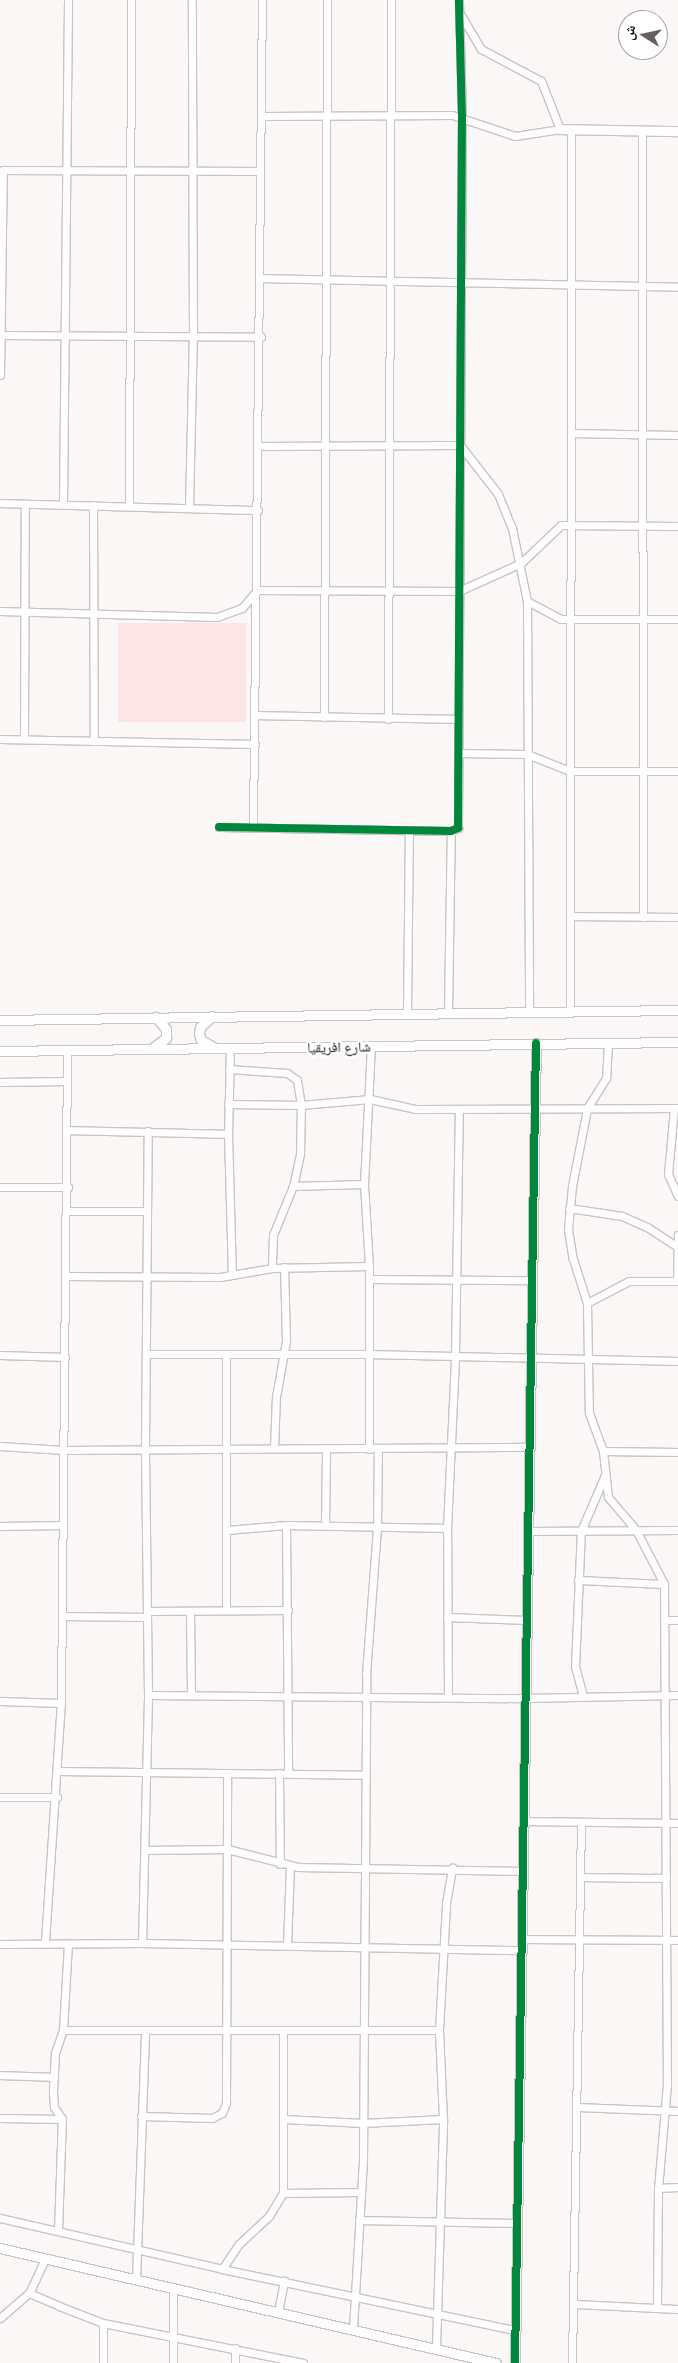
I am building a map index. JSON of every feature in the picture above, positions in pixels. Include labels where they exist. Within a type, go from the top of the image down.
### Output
[{"type":"street","points":[[63,504],[68,0]]},
{"type":"street","points":[[129,506],[131,0]]},
{"type":"street","points":[[190,508],[194,171],[192,0]]},
{"type":"street","points":[[253,827],[260,446],[262,0]]},
{"type":"street","points":[[324,717],[327,0]]},
{"type":"street","points":[[388,719],[387,590],[391,0]]},
{"type":"street","points":[[219,827],[451,831],[458,828],[462,117],[459,0]]},
{"type":"street","points":[[459,11],[481,49],[541,80],[560,129]]},
{"type":"street","points":[[260,116],[462,117],[515,136],[560,129],[571,132],[678,131]]},
{"type":"street","points":[[570,1011],[571,132]]},
{"type":"street","points":[[642,132],[643,917]]},
{"type":"street","points":[[0,375],[3,170],[67,172],[260,171]]},
{"type":"street","points":[[261,278],[326,278],[571,287],[678,288]]},
{"type":"street","points":[[1,335],[260,337]]},
{"type":"street","points":[[571,433],[678,435]]},
{"type":"street","points":[[260,446],[460,445]]},
{"type":"street","points":[[460,445],[498,494],[521,563],[528,601],[529,1011]]},
{"type":"street","points":[[0,503],[258,510]]},
{"type":"street","points":[[24,739],[26,504]]},
{"type":"street","points":[[93,505],[94,741]]},
{"type":"street","points":[[257,590],[459,590],[521,563],[561,525],[678,526]]},
{"type":"street","points":[[0,611],[94,612],[217,617],[242,608],[257,590]]},
{"type":"street","points":[[528,601],[552,616],[678,619]]},
{"type":"street","points":[[255,715],[458,719]]},
{"type":"street","points":[[0,739],[255,744]]},
{"type":"street","points":[[458,753],[527,754],[570,771],[678,771]]},
{"type":"street","points":[[407,1013],[409,830]]},
{"type":"street","points":[[448,1012],[451,831]]},
{"type":"street","points":[[570,916],[678,917]]},
{"type":"street","points":[[0,1020],[678,1010]]},
{"type":"street","points":[[212,1016],[200,1027],[199,1034],[204,1043],[216,1048]]},
{"type":"street","points":[[151,1050],[166,1038],[166,1029],[156,1017]]},
{"type":"street","name":"شارع افريقيا","points":[[0,1051],[678,1042]]},
{"type":"street","points":[[515,2363],[514,2330],[525,1821],[536,1043]]},
{"type":"street","points":[[608,1043],[606,1078],[587,1109],[569,1208],[569,1245],[588,1302],[587,1359],[589,1413],[603,1451],[608,1497],[636,1530],[664,1584],[666,2110],[658,2188],[657,2308]]},
{"type":"street","points":[[369,1449],[370,1279],[364,1184],[370,1100],[370,1046]]},
{"type":"street","points":[[230,1049],[228,1134],[232,1274]]},
{"type":"street","points":[[45,1942],[48,1872],[57,1797],[61,1703],[68,1187],[67,1050]]},
{"type":"street","points":[[230,1069],[293,1074],[300,1105],[302,1137],[292,1186],[273,1235],[272,1268]]},
{"type":"street","points":[[0,1082],[67,1081]]},
{"type":"street","points":[[228,1104],[300,1105],[370,1100],[415,1109],[535,1107],[587,1109],[676,1108],[668,1174],[678,1196]]},
{"type":"street","points":[[448,1697],[446,1528],[454,1356],[459,1109]]},
{"type":"street","points":[[68,1130],[228,1134]]},
{"type":"street","points":[[142,1943],[148,1695],[144,1448],[148,1131]]},
{"type":"street","points":[[292,1186],[364,1184]]},
{"type":"street","points":[[0,1187],[68,1187]]},
{"type":"street","points":[[569,1208],[622,1216],[647,1227],[678,1247]]},
{"type":"street","points":[[67,1211],[147,1211]]},
{"type":"street","points":[[588,1302],[630,1281],[677,1281],[678,1235]]},
{"type":"street","points":[[66,1276],[220,1277],[284,1267],[369,1266]]},
{"type":"street","points":[[274,1448],[276,1398],[285,1354],[284,1267]]},
{"type":"street","points":[[370,1279],[532,1280]]},
{"type":"street","points":[[146,1354],[369,1354],[678,1360]]},
{"type":"street","points":[[226,1354],[226,1610]]},
{"type":"street","points":[[0,1355],[65,1357]]},
{"type":"street","points":[[0,1446],[64,1450],[530,1447]]},
{"type":"street","points":[[325,1525],[326,1448]]},
{"type":"street","points":[[353,2329],[363,2123],[366,1947],[366,1697],[377,1528],[378,1448]]},
{"type":"street","points":[[603,1451],[678,1452]]},
{"type":"street","points":[[583,1696],[575,1667],[581,1530],[605,1475]]},
{"type":"street","points":[[0,1526],[63,1524]]},
{"type":"street","points":[[227,1530],[286,1525],[446,1528]]},
{"type":"street","points":[[286,1525],[288,1773]]},
{"type":"street","points":[[529,1531],[678,1530]]},
{"type":"street","points":[[578,1580],[664,1584]]},
{"type":"street","points":[[190,1610],[192,1695]]},
{"type":"street","points":[[62,1616],[147,1614],[190,1610],[288,1610]]},
{"type":"street","points":[[447,1617],[527,1620]]},
{"type":"street","points":[[664,1620],[678,1620]]},
{"type":"street","points":[[148,1695],[288,1694],[366,1697],[526,1698],[678,1696]]},
{"type":"street","points":[[0,1700],[61,1703]]},
{"type":"street","points":[[58,1771],[365,1775]]},
{"type":"street","points":[[279,1773],[280,1864]]},
{"type":"street","points":[[141,2116],[206,2119],[222,2113],[226,2103],[227,1774]]},
{"type":"street","points":[[0,1797],[57,1797]]},
{"type":"street","points":[[525,1821],[678,1824]]},
{"type":"street","points":[[572,2363],[581,1823]]},
{"type":"street","points":[[145,1850],[227,1849],[253,1853],[290,1866],[524,1871]]},
{"type":"street","points":[[287,1946],[290,1866]]},
{"type":"street","points":[[436,2348],[443,2119],[439,2030],[442,1951],[452,1868]]},
{"type":"street","points":[[580,1877],[666,1878]]},
{"type":"street","points":[[522,1940],[678,1940]]},
{"type":"street","points":[[0,1944],[45,1942],[68,1944],[142,1943],[366,1947],[442,1951],[522,1950]]},
{"type":"street","points":[[58,2231],[62,2119],[54,2107],[54,2078],[55,2053],[63,2030],[68,1944]]},
{"type":"street","points":[[63,2030],[225,2031],[364,2028],[439,2030]]},
{"type":"street","points":[[136,2280],[145,2030]]},
{"type":"street","points":[[222,2269],[239,2244],[276,2209],[283,2193],[282,2030]]},
{"type":"street","points":[[0,2075],[54,2078]]},
{"type":"street","points":[[577,2108],[678,2110]]},
{"type":"street","points":[[0,2118],[62,2119]]},
{"type":"street","points":[[283,2119],[363,2123],[443,2119]]},
{"type":"street","points":[[658,2188],[678,2187]]},
{"type":"street","points":[[283,2193],[360,2192]]},
{"type":"street","points":[[0,2218],[222,2269],[514,2330]]},
{"type":"street","points":[[359,2220],[440,2220],[516,2223]]},
{"type":"street","points":[[0,2248],[496,2363]]},
{"type":"street","points":[[0,2318],[29,2293],[45,2259]]},
{"type":"street","points":[[278,2312],[284,2281]]},
{"type":"street","points":[[173,2289],[173,2363]]},
{"type":"street","points":[[29,2293],[102,2323],[235,2348],[302,2363]]},
{"type":"street","points":[[574,2304],[678,2309]]},
{"type":"street","points":[[102,2323],[103,2363]]},
{"type":"street","points":[[235,2348],[235,2363]]},
{"type":"shaded area","points":[[118,623],[246,623],[246,722],[118,722]]},
{"type":"cycle path","points":[[219,827],[451,831],[458,828],[462,117],[459,0]]},
{"type":"cycle path","points":[[515,2363],[536,1043]]}]
